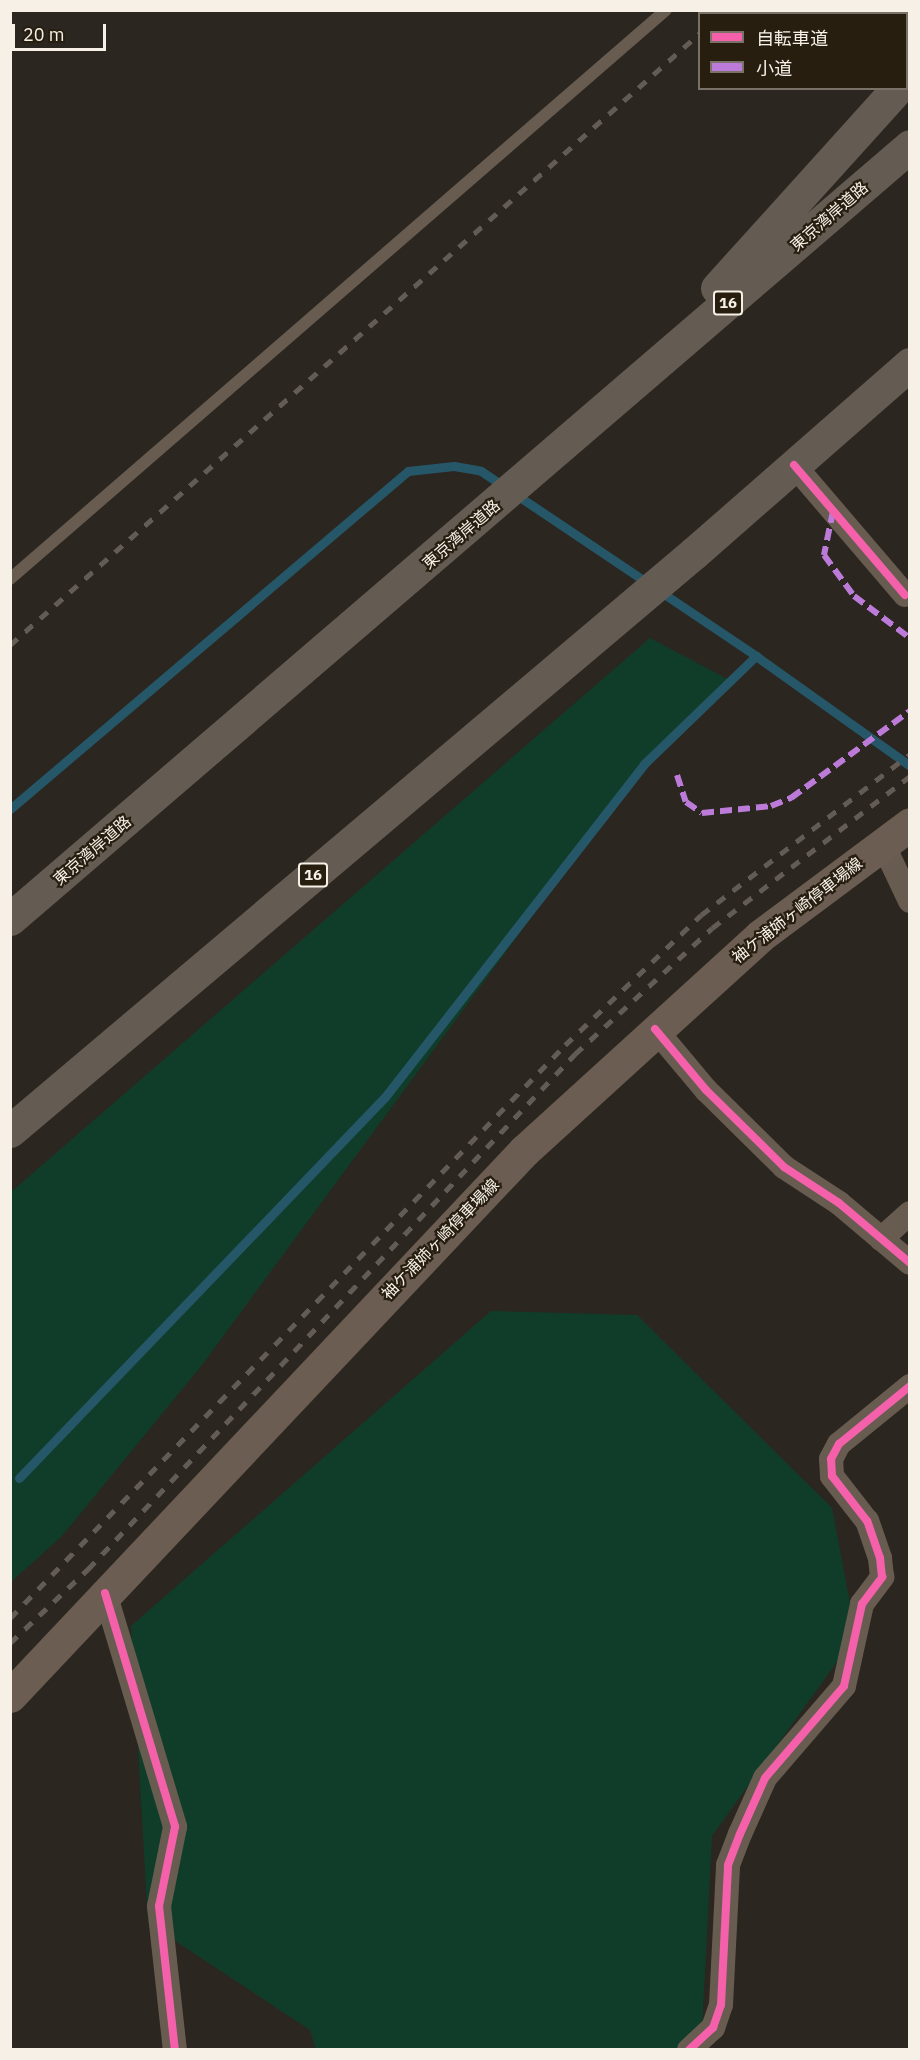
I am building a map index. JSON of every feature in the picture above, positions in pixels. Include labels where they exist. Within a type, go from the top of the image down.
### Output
[{"type":"highway","points":[[604,411],[896,90]]},
{"type":"highway","name":"東京湾岸道路","points":[[10,919],[604,411],[909,146]]},
{"type":"highway","name":"16","points":[[10,1131],[694,553],[909,364]]},
{"type":"highway","points":[[794,465],[909,390]]},
{"type":"main road","name":"袖ケ浦姉ヶ崎停車場線","points":[[10,1696],[524,1151],[654,1029],[760,936],[909,824]]},
{"type":"street","points":[[794,465],[905,595]]},
{"type":"street","points":[[884,843],[909,901]]},
{"type":"street","points":[[654,1029],[705,1090],[767,1152],[909,1263]]},
{"type":"street","points":[[881,1239],[909,1213]]},
{"type":"street","points":[[689,2049],[713,2028],[721,2006],[728,1865],[740,1834],[765,1778],[844,1686],[862,1604],[882,1577],[880,1558],[867,1521],[832,1476],[831,1459],[839,1444],[909,1386]]},
{"type":"street","points":[[105,1593],[175,1827],[159,1906],[175,2049]]},
{"type":"lane","points":[[10,579],[666,10]]},
{"type":"green space","points":[[650,638],[731,681],[644,764],[202,1365],[62,1536],[11,1582],[11,1192]]},
{"type":"green space","points":[[491,1311],[637,1315],[832,1508],[856,1635],[712,1836],[701,2049],[316,2050],[310,2030],[148,1923],[131,1626]]},
{"type":"waterway","points":[[10,809],[408,471],[454,466],[481,471],[756,656],[910,766]]},
{"type":"waterway","points":[[19,1478],[385,1097],[644,764],[756,656]]},
{"type":"railway","points":[[10,645],[698,35]]},
{"type":"railway","points":[[10,1618],[565,1045],[701,915],[910,754]]},
{"type":"railway","points":[[10,1643],[88,1569],[575,1054],[712,928],[910,776]]},
{"type":"marked path","points":[[833,511],[824,555],[854,596],[910,638]]},
{"type":"marked path","points":[[677,775],[686,802],[702,813],[771,806],[791,798],[910,711]]},
{"type":"cycle path","points":[[794,465],[905,595]]},
{"type":"cycle path","points":[[655,1029],[706,1090],[784,1167],[839,1203],[910,1263]]},
{"type":"cycle path","points":[[689,2050],[713,2028],[721,2005],[728,1865],[740,1834],[765,1778],[844,1686],[862,1604],[882,1577],[880,1558],[867,1521],[832,1476],[831,1459],[839,1444],[910,1386]]},
{"type":"cycle path","points":[[105,1593],[175,1827],[159,1906],[175,2050]]}]
